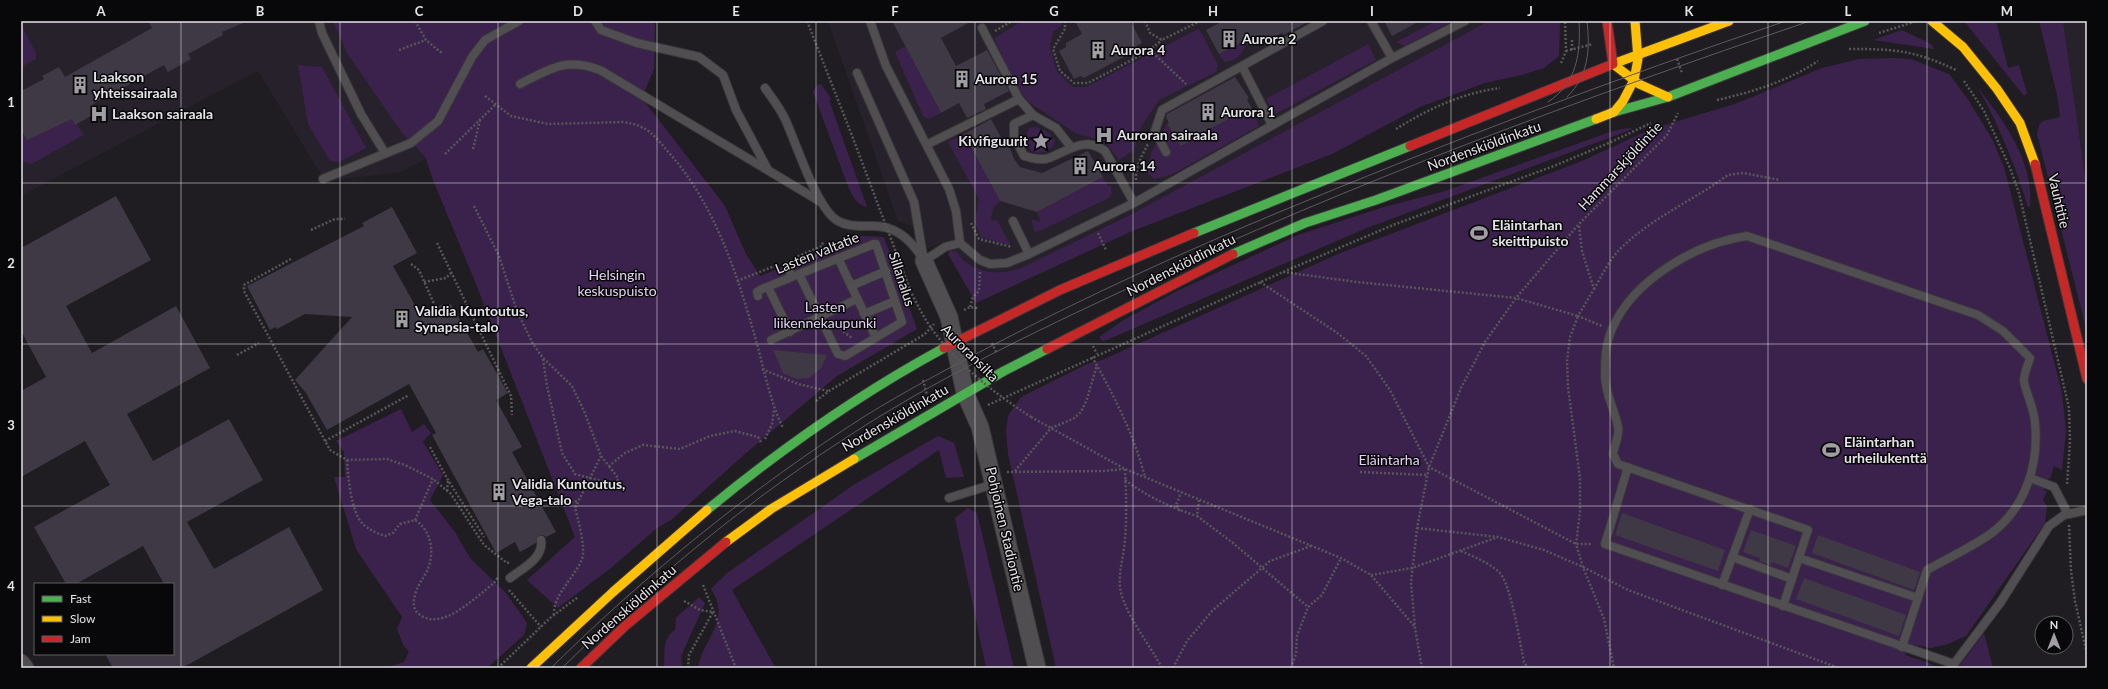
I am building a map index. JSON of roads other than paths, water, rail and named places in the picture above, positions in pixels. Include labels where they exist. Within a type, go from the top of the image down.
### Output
[{"type":"main road","points":[[1607,21],[1613,64],[1635,81],[1655,93],[1668,97]]},
{"type":"main road","points":[[1614,112],[1628,97],[1635,81],[1639,54],[1635,21]]},
{"type":"main road","name":"Nordenskiöldinkatu","points":[[531,668],[672,540],[744,479],[798,438],[846,406],[918,362],[955,342],[985,326],[1093,275],[1147,252],[1613,64],[1671,41],[1729,21]]},
{"type":"main road","name":"Nordenskiöldinkatu","points":[[581,668],[625,626],[709,555],[771,509],[834,470],[1004,371],[1244,249],[1306,223],[1376,200],[1614,112],[1668,97],[1864,21]]},
{"type":"main road","name":"Vauhtitie","points":[[1932,21],[1963,47],[1997,89],[2020,123],[2035,163],[2087,379]]},
{"type":"main road","name":"Vauhtitie","points":[[1957,28],[1963,47]]},
{"type":"street","name":"Pohjoinen Stadiontie","points":[[924,261],[949,317],[965,393],[972,413],[980,427],[1037,668]]},
{"type":"street","points":[[21,663],[25,668]]},
{"type":"lane","points":[[319,21],[322,33],[361,114],[385,153]]},
{"type":"lane","points":[[323,179],[411,143],[438,121],[476,51],[486,40],[518,21]]},
{"type":"lane","points":[[595,21],[601,30],[637,43],[699,57],[723,75],[736,110],[769,170]]},
{"type":"lane","points":[[870,21],[886,66],[928,144],[950,189],[956,211],[960,243],[980,260],[990,264],[1007,263],[1029,254],[1134,203],[1392,58],[1465,21]]},
{"type":"lane","points":[[1166,152],[1155,131],[1162,110],[1323,21]]},
{"type":"lane","points":[[1371,21],[1392,58]]},
{"type":"lane","points":[[984,32],[1019,99],[1033,115],[1056,128],[1071,147]]},
{"type":"lane","points":[[520,84],[556,66],[585,64],[600,70],[821,202],[838,221],[864,227],[882,226],[898,231],[913,245],[924,261]]},
{"type":"lane","points":[[1242,66],[1272,125]]},
{"type":"lane","points":[[857,73],[914,202],[924,261]]},
{"type":"lane","points":[[765,88],[785,117],[821,202]]},
{"type":"lane","points":[[928,144],[1019,99]]},
{"type":"lane","points":[[1033,115],[1014,124],[1014,136],[1024,156],[1036,159],[1048,158],[1071,147],[1091,144],[1105,151],[1134,203]]},
{"type":"lane","points":[[1013,221],[1029,254]]},
{"type":"lane","points":[[1783,606],[1808,530],[1618,464],[1613,454],[1619,428],[1608,401],[1605,380],[1605,356],[1612,330],[1627,304],[1646,284],[1672,264],[1727,239],[1747,236],[1978,315],[2003,331],[2030,358],[2024,381],[2034,412],[2037,441],[2035,460],[2030,478],[2019,502],[2009,516],[1992,532],[1927,570],[1902,647]]},
{"type":"lane","points":[[924,261],[945,247],[960,243]]},
{"type":"lane","name":"Lasten valtatie","points":[[758,296],[757,292],[795,275],[876,244]]},
{"type":"lane","name":"Sillanalus","points":[[876,244],[902,322],[876,338]]},
{"type":"lane","points":[[787,263],[820,317],[838,354],[845,356],[876,338],[838,258]]},
{"type":"lane","points":[[851,286],[886,271]]},
{"type":"lane","points":[[768,287],[790,332]]},
{"type":"lane","points":[[771,340],[857,299]]},
{"type":"lane","points":[[864,314],[896,301]]},
{"type":"lane","points":[[1628,467],[1605,544],[1953,666],[2000,603],[2048,526],[2068,514],[2087,510]]},
{"type":"lane","points":[[2030,478],[2054,487],[2068,514]]},
{"type":"lane","points":[[949,498],[993,479]]},
{"type":"lane","points":[[1722,585],[1750,509]]},
{"type":"lane","points":[[510,578],[538,556],[542,548],[541,540]]},
{"type":"lane","points":[[1732,557],[1792,579]]},
{"type":"lane","points":[[1799,558],[1918,598]]},
{"type":"tram line","points":[[1548,102],[1565,86],[1575,66],[1578,56],[1579,21]]},
{"type":"tram line","points":[[1567,97],[1580,80],[1584,71],[1588,52],[1587,21]]},
{"type":"tram line","points":[[551,668],[587,633],[662,566],[701,534],[782,473],[865,416],[913,388],[1030,326],[1170,259],[1340,187],[1594,89],[1786,21]]},
{"type":"tram line","points":[[562,668],[660,577],[765,494],[873,420],[982,359],[1057,322],[1216,248],[1384,177],[1553,112],[1810,21]]},
{"type":"place","name":"Aurora 2","points":[[1229,39]]},
{"type":"place","name":"Aurora 4","points":[[1098,50]]},
{"type":"place","name":"Aurora 15","points":[[962,79]]},
{"type":"place","name":"Laakson yhteissairaala","points":[[80,85]]},
{"type":"place","name":"Aurora 1","points":[[1208,112]]},
{"type":"place","name":"Laakson sairaala","points":[[99,114]]},
{"type":"place","name":"Auroran sairaala","points":[[1104,135]]},
{"type":"place","name":"Kivifiguurit","points":[[1041,141]]},
{"type":"place","name":"Aurora 14","points":[[1080,166]]},
{"type":"place","name":"Eläintarhan skeittipuisto","points":[[1479,233]]},
{"type":"place","name":"Validia Kuntoutus, Synapsia-talo","points":[[402,319]]},
{"type":"place","name":"Eläintarhan urheilukenttä","points":[[1831,450]]},
{"type":"place","name":"Validia Kuntoutus, Vega-talo","points":[[499,492]]},
{"type":"park label","name":"Helsingin keskuspuisto","points":[[617,284]]},
{"type":"park label","name":"Lasten liikennekaupunki","points":[[825,316]]},
{"type":"park label","name":"Eläintarha","points":[[1389,460]]}]
